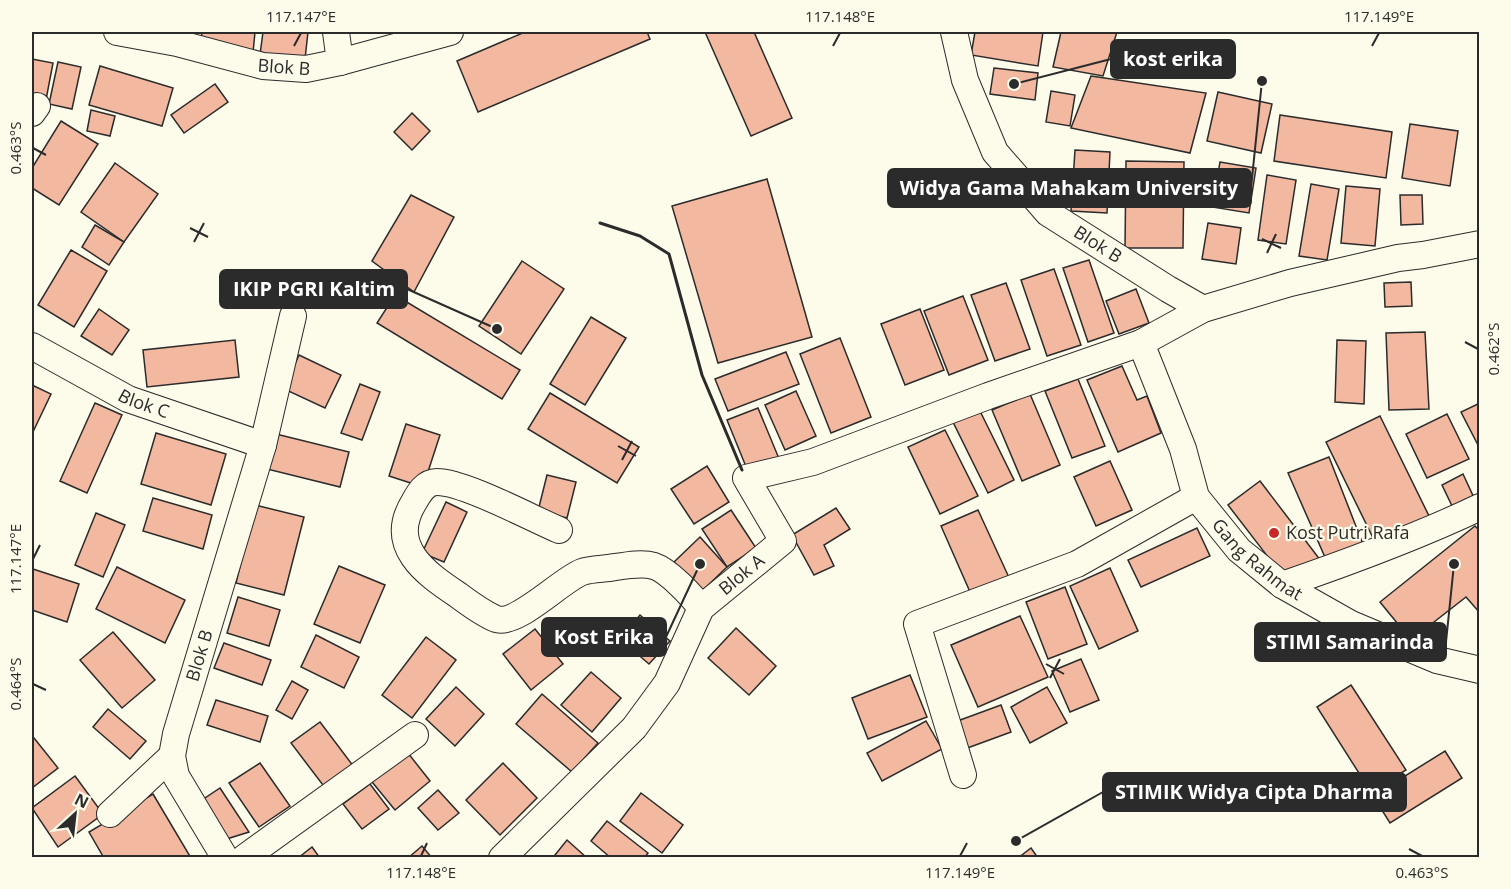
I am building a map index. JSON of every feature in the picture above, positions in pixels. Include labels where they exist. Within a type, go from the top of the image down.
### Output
[{"type":"street","name":"Blok B","points":[[117,32],[178,37],[263,66],[306,69],[450,32]]},
{"type":"street","points":[[336,32],[340,62]]},
{"type":"street","name":"Blok B","points":[[954,32],[965,80],[995,152],[1048,213],[1203,309]]},
{"type":"street","points":[[1141,343],[1203,309],[1290,283],[1398,258],[1479,244]]},
{"type":"street","name":"Blok B","points":[[225,858],[176,776],[172,756],[176,734],[264,445],[293,316]]},
{"type":"street","name":"Gang Rahmat","points":[[1141,343],[1183,449],[1196,497],[1239,550],[1282,585],[1351,624],[1437,660],[1479,670]]},
{"type":"street","name":"Blok A","points":[[700,608],[783,541],[746,478],[813,462],[988,396],[1141,343]]},
{"type":"street","name":"Blok C","points":[[32,346],[128,399],[264,445]]},
{"type":"street","points":[[502,858],[634,728],[667,683],[700,608],[688,591],[655,566],[631,564],[582,572],[517,615],[500,620],[485,614],[428,575],[410,553],[405,532],[408,511],[421,490],[426,485],[436,482],[461,487],[559,530]]},
{"type":"street","points":[[963,775],[917,624],[1077,564],[1196,497]]},
{"type":"street","points":[[1282,585],[1359,559],[1438,527],[1479,507]]},
{"type":"street","points":[[244,858],[415,735]]},
{"type":"street","points":[[110,814],[172,756]]},
{"type":"building","points":[[202,32],[255,32],[253,53],[200,47]]},
{"type":"building","points":[[263,32],[308,32],[304,68],[259,62]]},
{"type":"building","points":[[525,32],[647,32],[650,39],[478,112],[457,61]]},
{"type":"building","points":[[705,32],[754,32],[792,118],[751,136]]},
{"type":"building","points":[[975,32],[1043,32],[1038,66],[971,55]]},
{"type":"building","points":[[1061,32],[1117,32],[1103,76],[1053,67]]},
{"type":"building","points":[[32,59],[53,63],[45,105],[32,102]]},
{"type":"building","points":[[58,62],[81,67],[72,109],[49,104]]},
{"type":"building","points":[[100,66],[173,88],[162,126],[89,105]]},
{"type":"building","points":[[994,68],[1038,73],[1035,100],[990,94]]},
{"type":"building","points":[[1091,76],[1206,93],[1190,153],[1071,128]]},
{"type":"building","points":[[215,84],[228,102],[184,133],[171,115]]},
{"type":"building","points":[[1051,91],[1075,95],[1070,126],[1046,122]]},
{"type":"building","points":[[1218,92],[1272,104],[1261,153],[1207,141]]},
{"type":"building","points":[[91,110],[115,116],[110,136],[87,131]]},
{"type":"building","points":[[412,113],[430,131],[412,150],[394,132]]},
{"type":"building","points":[[1280,115],[1392,132],[1386,178],[1274,161]]},
{"type":"building","points":[[61,121],[98,144],[59,205],[32,188],[32,168]]},
{"type":"building","points":[[1410,124],[1458,131],[1450,186],[1402,178]]},
{"type":"building","points":[[1075,150],[1110,152],[1107,213],[1071,211]]},
{"type":"building","points":[[1126,161],[1184,162],[1183,248],[1125,248]]},
{"type":"building","points":[[1220,162],[1256,168],[1249,213],[1212,207]]},
{"type":"building","points":[[115,163],[158,194],[124,242],[81,212]]},
{"type":"building","points":[[1267,175],[1296,180],[1286,244],[1258,240]]},
{"type":"building","points":[[767,179],[812,337],[718,363],[672,206]]},
{"type":"building","points":[[1311,184],[1339,189],[1327,260],[1299,256]]},
{"type":"building","points":[[1346,186],[1380,189],[1375,246],[1341,243]]},
{"type":"building","points":[[411,195],[454,217],[414,292],[372,261]]},
{"type":"building","points":[[1400,195],[1422,195],[1423,224],[1401,225]]},
{"type":"building","points":[[1208,223],[1241,228],[1236,264],[1202,259]]},
{"type":"building","points":[[95,225],[124,242],[109,265],[82,247]]},
{"type":"building","points":[[71,250],[107,271],[74,327],[38,305]]},
{"type":"building","points":[[1089,260],[1114,333],[1088,342],[1063,268]]},
{"type":"building","points":[[522,261],[564,289],[521,354],[479,326]]},
{"type":"building","points":[[1054,269],[1081,345],[1047,356],[1021,280]]},
{"type":"building","points":[[1411,282],[1412,306],[1385,307],[1384,283]]},
{"type":"building","points":[[1006,283],[1030,349],[995,361],[971,295]]},
{"type":"building","points":[[1136,289],[1149,323],[1119,334],[1106,301]]},
{"type":"building","points":[[395,295],[520,370],[502,399],[377,323]]},
{"type":"building","points":[[963,296],[988,360],[949,375],[924,311]]},
{"type":"building","points":[[99,309],[129,330],[112,355],[81,336]]},
{"type":"building","points":[[920,309],[944,370],[905,385],[881,324]]},
{"type":"building","points":[[591,317],[626,338],[585,405],[550,384]]},
{"type":"building","points":[[1425,332],[1429,409],[1389,410],[1386,333]]},
{"type":"building","points":[[840,338],[871,417],[831,433],[800,354]]},
{"type":"building","points":[[235,340],[239,377],[147,387],[143,350]]},
{"type":"building","points":[[1337,340],[1366,341],[1364,404],[1335,402]]},
{"type":"building","points":[[786,352],[799,384],[728,411],[715,379]]},
{"type":"building","points":[[299,355],[341,375],[325,408],[284,389]]},
{"type":"building","points":[[1122,366],[1137,400],[1147,396],[1161,433],[1118,452],[1087,380]]},
{"type":"building","points":[[1078,379],[1105,446],[1072,458],[1045,391]]},
{"type":"building","points":[[360,384],[380,392],[362,440],[341,433]]},
{"type":"building","points":[[32,385],[51,394],[32,434]]},
{"type":"building","points":[[796,391],[816,436],[785,450],[765,405]]},
{"type":"building","points":[[550,393],[639,447],[617,483],[528,429]]},
{"type":"building","points":[[1030,394],[1060,465],[1022,481],[992,410]]},
{"type":"building","points":[[95,403],[122,415],[87,493],[60,481]]},
{"type":"building","points":[[1480,403],[1480,449],[1461,412]]},
{"type":"building","points":[[758,408],[780,461],[749,474],[727,420]]},
{"type":"building","points":[[979,409],[1014,480],[988,493],[953,422]]},
{"type":"building","points":[[1447,414],[1469,459],[1427,478],[1406,434]]},
{"type":"building","points":[[1380,416],[1431,520],[1377,546],[1326,442]]},
{"type":"building","points":[[406,424],[440,435],[423,487],[389,476]]},
{"type":"building","points":[[945,430],[978,496],[940,514],[908,447]]},
{"type":"building","points":[[156,433],[226,454],[211,505],[141,484]]},
{"type":"building","points":[[276,434],[349,452],[340,487],[267,469]]},
{"type":"building","points":[[1329,457],[1366,552],[1328,564],[1288,473]]},
{"type":"building","points":[[1110,461],[1132,510],[1096,526],[1074,477]]},
{"type":"building","points":[[707,466],[729,502],[694,524],[671,489]]},
{"type":"building","points":[[1463,474],[1475,500],[1454,510],[1442,485]]},
{"type":"building","points":[[547,475],[576,482],[567,518],[538,511]]},
{"type":"building","name":"Kost Putri Rafa","points":[[1260,481],[1321,561],[1285,579],[1228,505]]},
{"type":"building","points":[[153,498],[212,515],[203,549],[143,531]]},
{"type":"building","points":[[446,502],[467,512],[444,562],[422,553]]},
{"type":"building","points":[[255,505],[304,517],[284,595],[236,583]]},
{"type":"building","points":[[836,508],[850,529],[824,545],[834,566],[814,575],[792,535]]},
{"type":"building","points":[[731,510],[756,548],[727,567],[702,529]]},
{"type":"building","points":[[978,510],[1012,584],[974,601],[941,526]]},
{"type":"building","points":[[96,513],[125,525],[103,577],[75,565]]},
{"type":"building","points":[[1475,526],[1480,531],[1480,613],[1466,597],[1411,640],[1380,602]]},
{"type":"building","points":[[1197,528],[1210,556],[1141,587],[1128,560]]},
{"type":"building","points":[[700,537],[727,567],[701,592],[674,562]]},
{"type":"building","points":[[339,566],[385,585],[360,643],[314,624]]},
{"type":"building","points":[[117,567],[185,600],[165,643],[96,609]]},
{"type":"building","points":[[1110,568],[1138,631],[1099,649],[1070,586]]},
{"type":"building","points":[[33,569],[79,584],[67,622],[32,610]]},
{"type":"building","points":[[1065,587],[1087,644],[1048,659],[1026,602]]},
{"type":"building","points":[[238,597],[280,610],[269,646],[227,633]]},
{"type":"building","points":[[640,615],[670,641],[649,664],[620,639]]},
{"type":"building","points":[[1020,616],[1048,677],[978,707],[951,645]]},
{"type":"building","points":[[736,628],[776,666],[749,695],[708,658]]},
{"type":"building","points":[[535,629],[563,664],[531,690],[503,654]]},
{"type":"building","points":[[113,632],[155,680],[122,708],[80,660]]},
{"type":"building","points":[[316,635],[359,657],[344,688],[301,667]]},
{"type":"building","points":[[426,637],[456,660],[412,718],[382,695]]},
{"type":"building","points":[[224,643],[271,660],[262,685],[214,668]]},
{"type":"building","points":[[1081,659],[1099,700],[1070,712],[1052,671]]},
{"type":"building","points":[[591,672],[621,698],[592,732],[561,705]]},
{"type":"building","points":[[910,675],[927,717],[868,739],[852,698]]},
{"type":"building","points":[[292,681],[308,690],[292,719],[276,710]]},
{"type":"building","points":[[1351,685],[1406,770],[1371,792],[1317,707]]},
{"type":"building","points":[[456,687],[484,714],[455,746],[426,719]]},
{"type":"building","points":[[1047,687],[1067,723],[1030,743],[1011,707]]},
{"type":"building","points":[[542,694],[598,743],[572,772],[516,724]]},
{"type":"building","points":[[216,700],[268,716],[260,742],[207,725]]},
{"type":"building","points":[[1001,705],[1011,732],[962,750],[952,723]]},
{"type":"building","points":[[108,709],[146,741],[130,759],[93,727]]},
{"type":"building","points":[[926,721],[942,749],[882,781],[867,753]]},
{"type":"building","points":[[320,722],[354,767],[326,789],[291,743]]},
{"type":"building","points":[[34,738],[58,768],[32,788],[32,740]]},
{"type":"building","points":[[404,748],[430,781],[395,810],[368,777]]},
{"type":"building","points":[[1445,751],[1462,778],[1390,823],[1373,796]]},
{"type":"building","points":[[260,763],[290,806],[259,827],[229,783]]},
{"type":"building","points":[[503,763],[537,798],[500,835],[466,800]]},
{"type":"building","points":[[75,776],[103,814],[58,847],[32,808]]},
{"type":"building","points":[[370,784],[389,809],[362,829],[343,804]]},
{"type":"building","points":[[220,788],[249,832],[220,841],[196,804]]},
{"type":"building","points":[[438,790],[459,813],[438,830],[418,808]]},
{"type":"building","points":[[641,793],[683,825],[662,853],[620,821]]},
{"type":"building","points":[[153,794],[191,858],[104,858],[89,832]]},
{"type":"building","points":[[607,821],[648,853],[644,858],[611,858],[591,841]]},
{"type":"building","points":[[567,840],[587,858],[558,858],[555,855]]},
{"type":"building","points":[[422,846],[432,858],[408,858]]},
{"type":"building","points":[[312,847],[320,858],[298,858]]},
{"type":"building","points":[[1031,848],[1038,858],[1018,858]]},
{"type":"wall","points":[[600,223],[640,236],[669,254],[702,375],[742,470]]},
{"type":"place","name":"Widya Gama Mahakam University","points":[[1262,81]]},
{"type":"place","name":"kost erika","points":[[1014,84]]},
{"type":"place","name":"IKIP PGRI Kaltim","points":[[497,329]]},
{"type":"place","name":"Kost Putri Rafa","points":[[1274,533]]},
{"type":"place","name":"Kost Erika","points":[[700,564]]},
{"type":"place","name":"STIMI Samarinda","points":[[1454,564]]},
{"type":"place","name":"STIMIK Widya Cipta Dharma","points":[[1016,841]]}]
